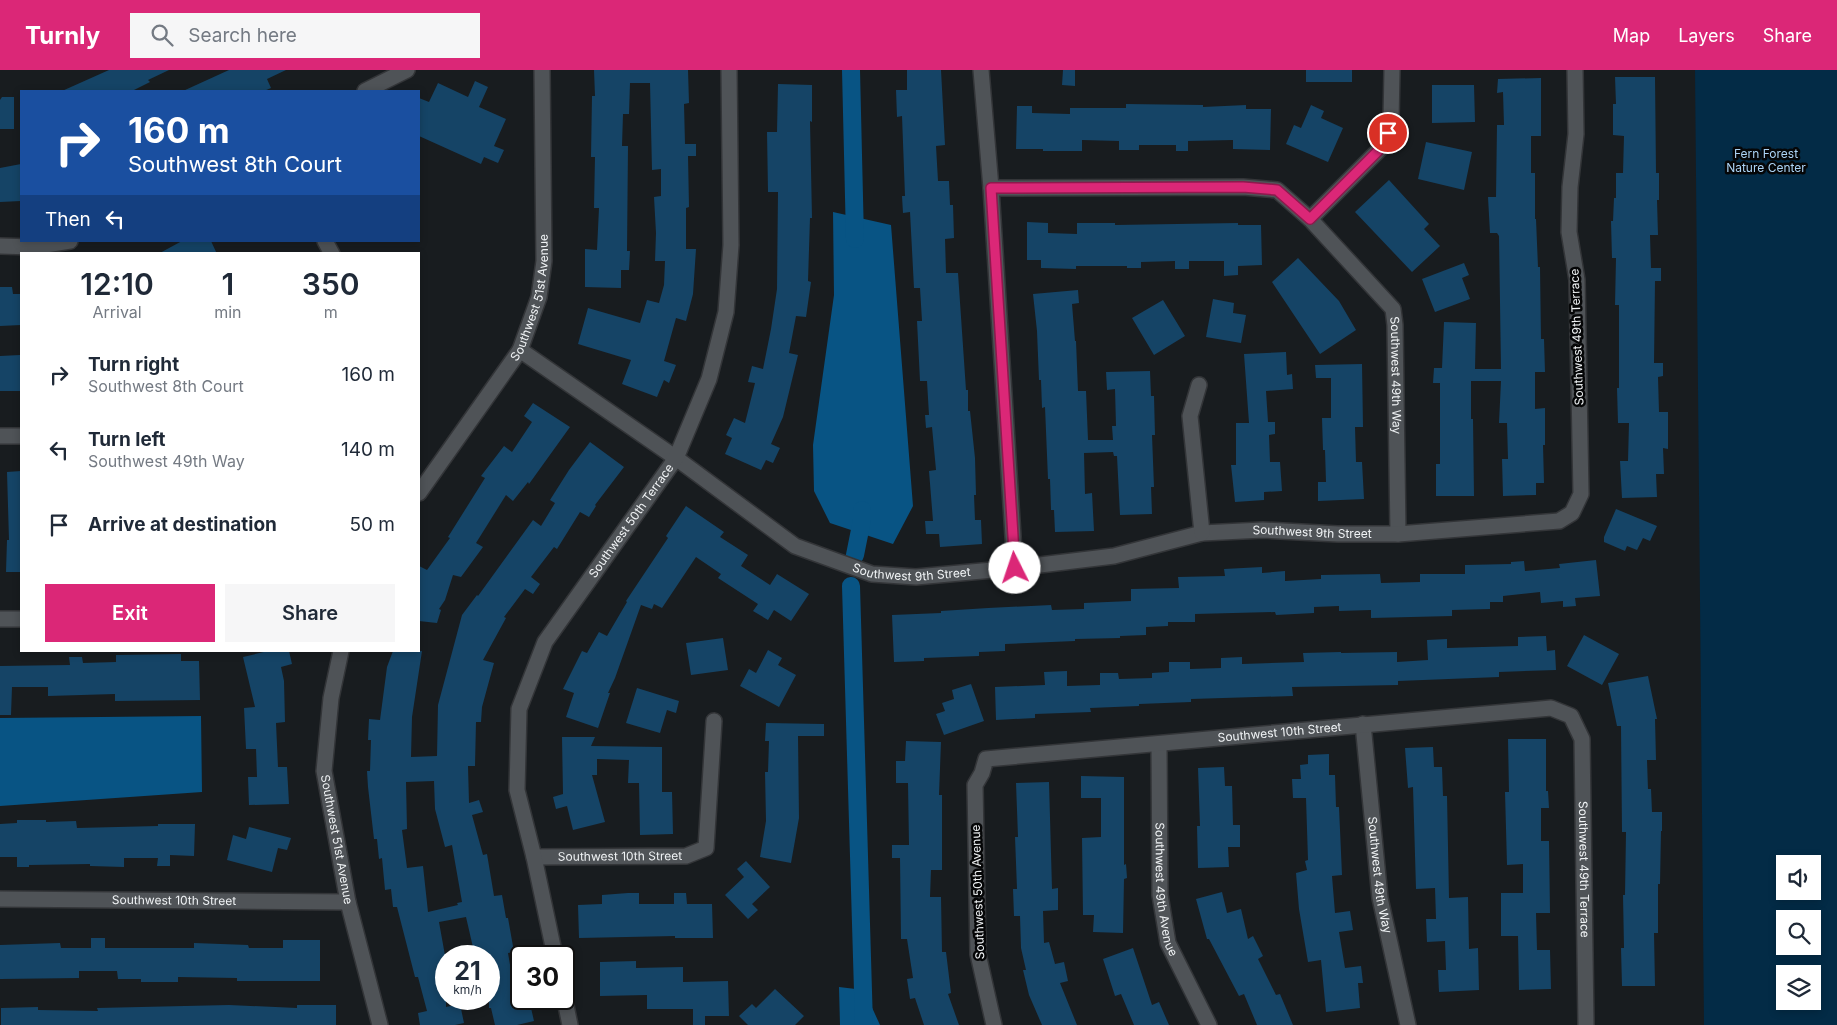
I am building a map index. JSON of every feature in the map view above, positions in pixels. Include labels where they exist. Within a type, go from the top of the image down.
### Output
[{"type":"street","points":[[366,90],[407,70]]},
{"type":"street","name":"Southwest 51st Avenue","points":[[420,492],[520,350],[539,297],[544,261],[542,70]]},
{"type":"street","name":"Southwest 50th Terrace","points":[[553,945],[534,857],[517,790],[520,709],[545,642],[676,458],[709,379],[726,312],[731,245],[729,70]]},
{"type":"street","points":[[981,70],[991,188],[1015,568]]},
{"type":"street","points":[[1310,219],[1384,145],[1391,121],[1392,70]]},
{"type":"street","name":"Southwest 49th Terrace","points":[[1572,513],[1581,494],[1577,280],[1569,232],[1570,188],[1576,134],[1575,70]]},
{"type":"street","name":"Southwest 49th Way","points":[[991,188],[1243,187],[1277,190],[1310,219],[1393,309],[1395,325],[1398,534]]},
{"type":"street","points":[[0,246],[33,247],[64,242]]},
{"type":"street","name":"Southwest 9th Street","points":[[520,350],[676,458],[795,546],[872,574],[916,576],[1015,568],[1114,556],[1202,533],[1264,530],[1338,534],[1398,534],[1559,521],[1572,513]]},
{"type":"street","points":[[1199,385],[1190,416],[1202,533]]},
{"type":"street","points":[[0,436],[20,436]]},
{"type":"street","points":[[0,620],[20,619]]},
{"type":"street","name":"Southwest 51st Avenue","points":[[341,652],[331,698],[324,771],[348,902],[380,1025]]},
{"type":"street","name":"Southwest 10th Street","points":[[986,759],[1550,708],[1571,716]]},
{"type":"street","name":"Southwest 49th Terrace","points":[[1571,716],[1582,739],[1586,1025]]},
{"type":"street","name":"Southwest 10th Street","points":[[534,857],[686,856],[706,848],[714,721]]},
{"type":"street","name":"Southwest 49th Way","points":[[1363,724],[1380,898],[1408,1025]]},
{"type":"street","name":"Southwest 49th Avenue","points":[[1159,744],[1160,895],[1168,943],[1209,1025]]},
{"type":"street","name":"Southwest 50th Avenue","points":[[986,759],[976,785],[978,954],[994,1025]]},
{"type":"street","name":"Southwest 10th Street","points":[[0,899],[348,902]]},
{"type":"street","points":[[567,1010],[570,1025]]},
{"type":"street","points":[[1571,1025],[1586,1025]]},
{"type":"green space","name":"Fern Forest Nature Center","points":[[1695,70],[1837,70],[1837,1025],[1704,1025]]},
{"type":"shaded area","points":[[833,212],[891,225],[913,506],[893,544],[830,523],[814,491],[813,445],[834,295]]},
{"type":"shaded area","points":[[201,716],[202,792],[0,806],[0,718]]},
{"type":"shaded area","points":[[839,987],[864,990],[880,1025],[840,1025]]},
{"type":"building","points":[[109,70],[169,70],[148,80],[150,82],[134,90],[64,90]]},
{"type":"building","points":[[229,70],[286,70],[267,79],[271,88],[266,90],[185,90]]},
{"type":"building","points":[[594,70],[688,70],[689,103],[684,104],[685,144],[696,144],[696,156],[688,156],[689,207],[686,208],[686,249],[696,249],[693,294],[686,321],[676,318],[664,361],[676,365],[669,383],[664,380],[657,397],[622,384],[631,360],[578,344],[588,308],[640,323],[647,300],[659,303],[664,285],[665,261],[655,261],[654,197],[661,196],[661,169],[652,170],[650,83],[630,83],[629,114],[623,114],[622,146],[628,146],[627,251],[630,251],[629,270],[621,270],[621,288],[585,287],[585,249],[597,250],[599,208],[594,208],[595,157],[591,157],[592,96],[595,96]]},
{"type":"building","points":[[907,70],[941,70],[945,145],[936,146],[938,181],[949,181],[950,205],[953,205],[954,238],[945,239],[946,273],[958,273],[966,390],[968,390],[968,411],[970,411],[975,458],[975,520],[981,520],[982,544],[940,547],[939,534],[926,534],[925,521],[933,521],[929,471],[936,470],[932,427],[926,428],[925,415],[929,415],[927,381],[920,381],[917,321],[922,321],[920,288],[914,288],[910,212],[903,213],[902,196],[905,196],[902,116],[897,117],[896,90],[907,90]]},
{"type":"building","points":[[1063,70],[1075,70],[1075,86],[1062,85]]},
{"type":"building","points":[[1306,70],[1352,70],[1352,82],[1306,82]]},
{"type":"building","points":[[1615,77],[1655,77],[1656,173],[1659,173],[1659,200],[1657,200],[1658,235],[1650,235],[1651,268],[1661,268],[1661,281],[1655,281],[1654,363],[1663,363],[1663,376],[1658,377],[1659,412],[1668,412],[1668,449],[1663,448],[1664,474],[1656,474],[1657,497],[1622,498],[1620,461],[1628,461],[1629,423],[1618,423],[1619,305],[1615,305],[1616,258],[1612,258],[1611,221],[1613,221],[1614,198],[1616,198],[1616,173],[1623,173],[1624,136],[1613,135],[1613,104],[1616,104]]},
{"type":"building","points":[[1541,78],[1541,136],[1531,136],[1531,173],[1535,173],[1535,219],[1538,267],[1540,267],[1541,339],[1544,339],[1545,372],[1535,372],[1535,409],[1545,408],[1545,445],[1543,445],[1544,483],[1536,483],[1536,495],[1503,496],[1502,459],[1508,459],[1507,423],[1499,423],[1501,381],[1471,381],[1474,496],[1436,496],[1436,464],[1440,464],[1440,383],[1433,383],[1434,368],[1442,368],[1444,322],[1476,323],[1475,369],[1501,369],[1499,236],[1497,233],[1490,233],[1488,197],[1496,197],[1497,125],[1504,125],[1503,92],[1497,93],[1498,79]]},
{"type":"building","points":[[475,81],[488,87],[479,107],[506,119],[494,146],[504,150],[498,163],[484,157],[481,164],[420,136],[420,98],[429,102],[438,83],[468,97]]},
{"type":"building","points":[[778,84],[812,85],[812,122],[810,121],[812,218],[810,218],[808,281],[811,282],[806,317],[796,316],[789,353],[798,355],[783,417],[771,444],[780,448],[773,463],[766,460],[761,470],[725,454],[732,438],[726,435],[734,418],[745,423],[755,383],[748,382],[752,366],[763,369],[777,289],[778,192],[768,192],[767,132],[777,132]]},
{"type":"building","points":[[1432,85],[1474,85],[1475,122],[1432,123]]},
{"type":"building","points":[[2,97],[14,97],[14,129],[0,129],[0,100]]},
{"type":"building","points":[[1126,104],[1203,105],[1203,107],[1246,105],[1246,109],[1271,109],[1270,150],[1233,149],[1233,140],[1188,141],[1188,151],[1176,151],[1176,145],[1139,145],[1139,150],[1119,150],[1119,141],[1082,140],[1082,151],[1016,149],[1017,106],[1032,106],[1032,113],[1070,114],[1070,108],[1126,108]]},
{"type":"building","points":[[1311,105],[1324,111],[1321,118],[1343,128],[1328,162],[1286,144],[1294,125],[1301,128]]},
{"type":"building","points":[[1426,142],[1472,152],[1464,190],[1418,179]]},
{"type":"building","points":[[20,164],[20,201],[0,202],[0,168]]},
{"type":"building","points":[[1389,180],[1429,224],[1424,229],[1440,246],[1412,272],[1355,212]]},
{"type":"building","points":[[1027,222],[1048,223],[1048,233],[1077,234],[1077,223],[1115,223],[1115,225],[1238,223],[1238,225],[1261,225],[1262,265],[1238,266],[1238,275],[1224,276],[1224,261],[1189,261],[1189,269],[1175,269],[1175,261],[1141,262],[1141,268],[1127,268],[1127,266],[1076,266],[1076,269],[1041,268],[1041,260],[1027,260]]},
{"type":"building","points":[[180,242],[211,242],[216,252],[162,252]]},
{"type":"building","points":[[1298,258],[1339,301],[1356,330],[1320,354],[1272,282]]},
{"type":"building","points":[[1464,263],[1469,275],[1462,278],[1470,299],[1435,312],[1422,279]]},
{"type":"building","points":[[0,287],[12,287],[13,294],[20,294],[20,325],[0,326]]},
{"type":"building","points":[[1078,290],[1079,303],[1072,304],[1078,391],[1086,391],[1088,440],[1113,440],[1112,426],[1116,426],[1115,389],[1107,390],[1106,372],[1150,371],[1151,396],[1154,396],[1155,435],[1152,435],[1154,487],[1151,487],[1152,514],[1120,515],[1117,456],[1114,456],[1113,452],[1084,453],[1085,494],[1092,493],[1094,531],[1055,532],[1054,510],[1051,510],[1050,479],[1048,479],[1045,407],[1042,408],[1033,294]]},
{"type":"building","points":[[1213,299],[1234,303],[1233,313],[1246,315],[1241,343],[1206,337]]},
{"type":"building","points":[[1163,300],[1185,336],[1154,355],[1132,318]]},
{"type":"building","points":[[1286,352],[1287,375],[1292,374],[1293,389],[1266,391],[1268,422],[1275,422],[1275,434],[1269,435],[1270,462],[1280,462],[1282,491],[1264,492],[1264,500],[1235,502],[1231,465],[1236,465],[1236,423],[1249,423],[1244,354]]},
{"type":"building","points":[[20,355],[20,391],[0,391],[0,356]]},
{"type":"building","points":[[1362,364],[1363,427],[1355,427],[1356,462],[1362,462],[1364,499],[1318,501],[1318,482],[1326,482],[1322,418],[1331,418],[1331,378],[1316,378],[1315,365]]},
{"type":"building","points":[[533,403],[570,427],[529,484],[528,482],[513,501],[506,495],[476,543],[483,547],[461,577],[453,575],[445,600],[439,609],[441,610],[437,623],[420,621],[420,566],[427,570],[450,538],[448,537],[485,478],[481,476],[504,446],[512,452],[532,422],[524,416]]},
{"type":"building","points":[[590,442],[624,467],[595,505],[589,517],[580,512],[557,549],[554,547],[531,577],[540,584],[533,594],[525,589],[504,617],[506,618],[483,660],[494,663],[482,707],[481,722],[476,722],[475,766],[468,766],[469,803],[479,800],[483,812],[472,815],[483,855],[487,854],[494,896],[502,895],[506,918],[508,918],[513,945],[510,945],[510,953],[508,953],[510,965],[510,1010],[532,1010],[534,1021],[517,1025],[495,1025],[491,1010],[500,1010],[500,945],[472,945],[466,917],[439,922],[443,945],[435,945],[435,1010],[461,1010],[464,1023],[455,1025],[420,1025],[418,1013],[427,1011],[418,977],[415,977],[397,907],[393,907],[391,889],[385,890],[382,858],[379,859],[377,839],[374,839],[367,771],[370,771],[371,740],[368,740],[369,719],[380,720],[387,667],[393,652],[422,651],[412,717],[411,757],[437,756],[438,705],[462,615],[533,520],[541,526],[555,503],[550,500]],"holes":[[[434,781],[435,809],[445,847],[452,845],[462,902],[457,903],[458,905],[428,912],[423,866],[407,868],[402,830],[407,829],[406,782]]]},
{"type":"building","points":[[20,471],[20,572],[6,572],[7,540],[9,540],[7,472]]},
{"type":"building","points":[[686,506],[724,532],[720,537],[748,555],[741,566],[770,585],[777,574],[809,594],[791,621],[774,610],[768,620],[753,611],[758,604],[718,578],[721,574],[696,557],[662,608],[654,604],[652,609],[641,605],[608,693],[610,693],[598,728],[566,717],[574,693],[563,689],[582,651],[587,653],[599,632],[607,636],[626,601],[668,538],[666,536]]},
{"type":"building","points":[[1616,509],[1657,526],[1650,541],[1643,538],[1637,550],[1627,546],[1625,551],[1604,542],[1604,537]]},
{"type":"building","points":[[1596,560],[1600,596],[1575,598],[1576,606],[1563,607],[1563,601],[1541,603],[1540,592],[1503,596],[1503,602],[1490,602],[1490,609],[1452,610],[1452,616],[1371,618],[1371,610],[1339,611],[1339,606],[1314,607],[1314,613],[1276,615],[1275,612],[1195,614],[1195,622],[1168,622],[1168,626],[1146,627],[1146,635],[1005,644],[1005,651],[979,652],[979,656],[924,658],[924,661],[894,662],[892,615],[1051,605],[1052,610],[1084,609],[1084,603],[1131,601],[1131,589],[1179,588],[1178,577],[1225,576],[1224,569],[1262,567],[1262,573],[1285,571],[1285,581],[1321,579],[1321,575],[1380,574],[1381,583],[1420,582],[1420,574],[1465,574],[1465,565],[1511,564],[1511,562],[1524,561],[1525,571],[1560,568],[1559,564]]},
{"type":"building","points":[[1584,635],[1619,654],[1602,685],[1567,666]]},
{"type":"building","points":[[1546,636],[1547,651],[1555,650],[1556,670],[1499,672],[1499,677],[1398,681],[1398,685],[1292,687],[1293,696],[1191,699],[1191,702],[1090,708],[1091,712],[1035,714],[1035,718],[996,720],[995,687],[1045,685],[1044,672],[1067,671],[1067,686],[1100,685],[1100,673],[1118,673],[1119,679],[1152,678],[1152,673],[1169,672],[1169,662],[1190,662],[1190,669],[1221,668],[1221,658],[1242,657],[1242,664],[1304,662],[1303,653],[1341,652],[1397,652],[1397,662],[1428,660],[1427,640],[1447,639],[1447,648],[1518,646],[1518,637]]},
{"type":"building","points":[[723,638],[728,670],[691,675],[686,643]]},
{"type":"building","points":[[768,650],[782,658],[778,665],[796,675],[779,707],[740,686],[749,669],[756,673]]},
{"type":"building","points":[[264,652],[289,652],[292,664],[281,667],[284,681],[285,722],[276,723],[278,767],[287,767],[289,804],[249,805],[248,777],[257,777],[256,749],[246,749],[244,708],[255,707],[243,657]]},
{"type":"building","points":[[181,654],[181,661],[199,661],[200,700],[115,701],[115,694],[48,696],[48,687],[12,687],[11,715],[0,715],[0,666],[70,665],[69,657],[82,657],[83,663],[116,662],[116,655]]},
{"type":"building","points":[[1648,676],[1657,719],[1655,719],[1656,760],[1647,760],[1648,789],[1651,789],[1652,812],[1662,812],[1660,884],[1658,884],[1658,933],[1654,933],[1655,986],[1622,986],[1621,948],[1624,948],[1623,895],[1625,895],[1626,832],[1622,832],[1621,726],[1617,726],[1608,683]]},
{"type":"building","points":[[971,684],[984,721],[944,735],[936,714],[945,711],[942,703],[954,699],[952,690]]},
{"type":"building","points":[[637,688],[679,701],[676,713],[667,710],[660,733],[626,723]]},
{"type":"building","points":[[766,723],[824,724],[824,736],[798,736],[799,818],[791,863],[760,857],[766,821],[765,772],[768,772],[769,741],[765,741]]},
{"type":"building","points":[[562,737],[595,737],[591,746],[662,747],[662,792],[672,792],[673,834],[640,835],[639,783],[628,783],[629,760],[597,759],[597,775],[592,775],[605,822],[573,830],[567,806],[556,809],[553,797],[563,794]]},
{"type":"building","points":[[1508,739],[1546,739],[1546,791],[1548,791],[1549,808],[1541,808],[1541,841],[1549,841],[1550,913],[1536,913],[1537,950],[1550,950],[1551,989],[1519,990],[1518,936],[1501,936],[1501,893],[1523,893],[1523,864],[1507,865],[1505,792],[1509,792]]},
{"type":"building","points":[[906,741],[941,742],[939,795],[942,795],[942,870],[931,870],[930,897],[941,897],[942,952],[946,952],[951,993],[948,994],[959,1025],[924,1025],[915,998],[910,999],[907,979],[913,978],[907,939],[901,939],[900,858],[892,858],[892,845],[909,845],[908,783],[896,783],[896,761],[905,761]]},
{"type":"building","points":[[1433,747],[1434,767],[1442,767],[1443,796],[1447,796],[1449,898],[1468,897],[1469,949],[1478,948],[1479,990],[1439,992],[1438,970],[1446,970],[1445,941],[1427,942],[1426,919],[1436,919],[1435,888],[1416,889],[1413,787],[1408,788],[1405,748]]},
{"type":"building","points":[[1329,754],[1329,775],[1335,775],[1336,807],[1339,807],[1342,875],[1332,876],[1335,913],[1350,911],[1353,930],[1339,932],[1345,968],[1361,966],[1363,983],[1358,983],[1360,1008],[1326,1012],[1321,960],[1308,962],[1299,909],[1296,873],[1307,870],[1305,861],[1308,860],[1306,798],[1293,798],[1292,779],[1301,779],[1300,765],[1308,764],[1308,755]]},
{"type":"building","points":[[1224,767],[1225,786],[1232,786],[1233,825],[1240,825],[1240,847],[1228,847],[1229,867],[1198,868],[1197,826],[1200,826],[1198,768]]},
{"type":"building","points":[[1081,776],[1124,777],[1124,865],[1126,864],[1127,878],[1124,879],[1123,933],[1093,932],[1094,915],[1083,915],[1082,838],[1101,837],[1101,798],[1081,798]]},
{"type":"building","points":[[1049,782],[1052,889],[1058,888],[1058,910],[1043,911],[1044,943],[1049,942],[1055,964],[1064,962],[1068,981],[1060,983],[1077,1025],[1042,1025],[1029,995],[1023,970],[1026,970],[1021,948],[1020,916],[1014,916],[1013,889],[1017,889],[1015,837],[1018,837],[1016,783]]},
{"type":"building","points":[[17,820],[46,820],[46,822],[76,821],[77,828],[195,824],[194,856],[170,855],[170,866],[157,866],[158,858],[124,858],[124,867],[90,866],[90,864],[29,865],[29,867],[17,867],[17,857],[0,857],[0,824],[17,823]]},
{"type":"building","points":[[249,827],[291,838],[287,850],[278,848],[272,872],[227,860],[233,835],[246,839]]},
{"type":"building","points":[[746,861],[770,887],[752,904],[758,910],[748,919],[725,895],[744,877],[737,869]]},
{"type":"building","points":[[1222,892],[1227,913],[1241,909],[1248,939],[1253,936],[1263,956],[1258,959],[1276,995],[1280,994],[1293,1025],[1257,1025],[1244,994],[1239,996],[1209,939],[1207,939],[1196,899]]},
{"type":"building","points":[[639,893],[639,904],[674,904],[674,893],[686,893],[687,904],[712,904],[713,938],[675,938],[675,936],[579,938],[578,905],[602,904],[602,895]]},
{"type":"building","points":[[91,938],[105,938],[105,948],[194,948],[194,943],[248,945],[249,948],[283,948],[283,940],[320,940],[320,981],[237,981],[237,978],[178,977],[178,982],[141,982],[141,979],[118,979],[117,971],[79,971],[79,978],[0,979],[0,945],[60,943],[61,948],[91,948]]},
{"type":"building","points":[[1133,948],[1152,1005],[1159,1002],[1169,1025],[1134,1025],[1121,994],[1115,996],[1103,959]]},
{"type":"building","points":[[636,961],[636,968],[683,967],[683,982],[728,981],[729,1016],[705,1016],[705,1025],[693,1025],[693,1009],[647,1009],[647,995],[600,996],[600,962]]},
{"type":"building","points":[[775,989],[804,1016],[795,1025],[748,1025],[739,1016],[752,1004],[756,1008]]},
{"type":"building","points":[[229,1005],[297,1008],[297,1005],[336,1005],[336,1025],[1,1025],[1,1008],[38,1007],[38,1010],[98,1011],[97,1008]]},
{"type":"waterway","points":[[851,70],[855,239]]},
{"type":"waterway","points":[[855,555],[862,520],[862,510]]},
{"type":"waterway","points":[[851,586],[864,1025]]},
{"type":"route","points":[[1015,568],[991,188],[1243,187],[1277,190],[1310,219],[1384,145],[1388,133]]}]
